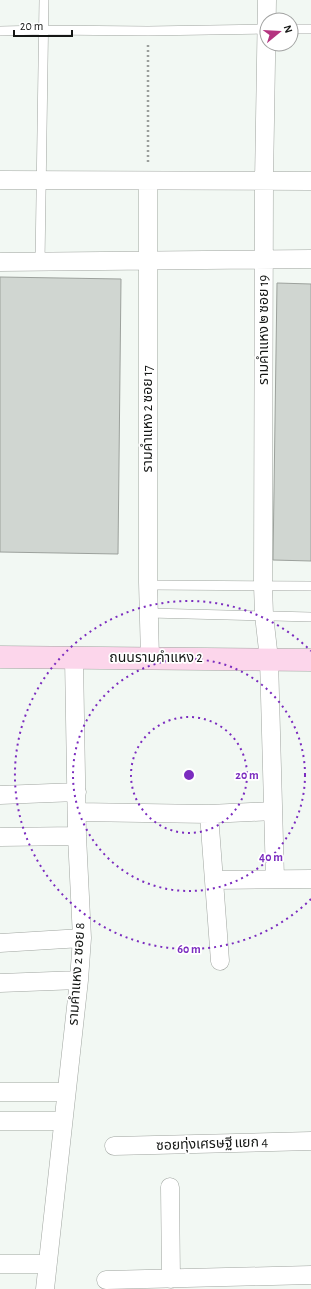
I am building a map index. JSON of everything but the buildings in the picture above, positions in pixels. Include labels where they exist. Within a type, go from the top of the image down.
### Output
[{"type":"main road","name":"ถนนรามคำแหง 2","points":[[0,657],[311,660]]},
{"type":"street","name":"รามคำแหง ๒ ซอย 19","points":[[267,0],[267,12]]},
{"type":"street","name":"รามคำแหง ๒ ซอย 19","points":[[267,52],[264,181],[263,585],[264,615],[269,660],[275,880]]},
{"type":"street","points":[[0,180],[311,181]]},
{"type":"street","name":"รามคำแหง 2 ซอย 17","points":[[148,181],[148,585],[150,658]]},
{"type":"street","points":[[0,262],[311,259]]},
{"type":"street","name":"รามคำแหง 2 ซอย 8","points":[[45,1289],[79,980],[82,938],[77,836],[74,658]]},
{"type":"street","points":[[0,795],[77,792]]},
{"type":"street","points":[[77,812],[209,814],[273,811]]},
{"type":"street","points":[[209,814],[220,961]]},
{"type":"street","points":[[0,837],[77,836]]},
{"type":"street","points":[[214,880],[311,879]]},
{"type":"street","points":[[0,943],[82,938]]},
{"type":"street","points":[[0,983],[79,980]]},
{"type":"street","points":[[0,1092],[66,1092]]},
{"type":"street","points":[[0,1121],[63,1122]]},
{"type":"street","name":"ซอยทุ่งเศรษฐี แยก 4","points":[[114,1146],[311,1141]]},
{"type":"street","points":[[170,1187],[171,1279]]},
{"type":"street","points":[[0,1264],[47,1264]]},
{"type":"street","points":[[106,1280],[311,1276]]},
{"type":"lane","points":[[40,262],[44,0]]},
{"type":"lane","points":[[0,31],[259,29]]},
{"type":"lane","points":[[299,29],[311,29]]},
{"type":"lane","points":[[148,585],[311,586]]},
{"type":"lane","points":[[149,613],[311,617]]},
{"type":"path","points":[[148,31],[148,181]]}]
